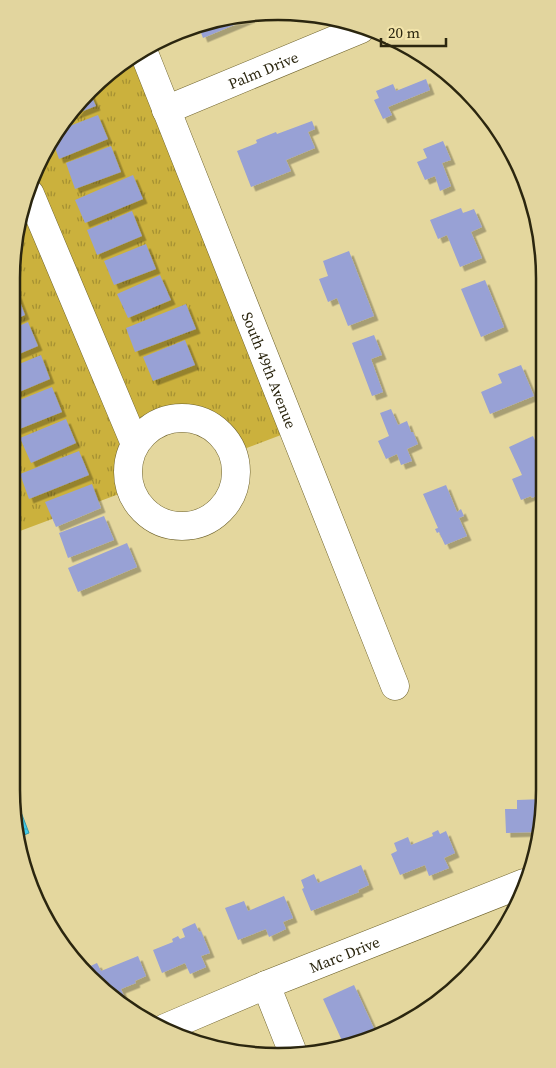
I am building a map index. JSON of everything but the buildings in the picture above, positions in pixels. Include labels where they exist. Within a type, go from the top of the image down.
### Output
[{"type":"street","name":"Palm Drive","points":[[166,110],[354,32]]},
{"type":"street","name":"South 49th Avenue","points":[[145,57],[395,686]]},
{"type":"street","points":[[32,200],[135,444]]},
{"type":"street","name":"Marc Drive","points":[[172,1025],[266,985],[517,886]]},
{"type":"street","points":[[266,985],[291,1047]]},
{"type":"green space","points":[[134,64],[281,435],[244,449],[237,434],[222,419],[191,407],[170,407],[157,411],[139,422],[38,183],[55,149],[73,121],[108,84]]},
{"type":"green space","points":[[27,221],[122,445],[117,458],[116,469],[119,494],[20,531],[20,278],[22,244]]},
{"type":"water","points":[[21,813],[29,833],[24,835]]}]
